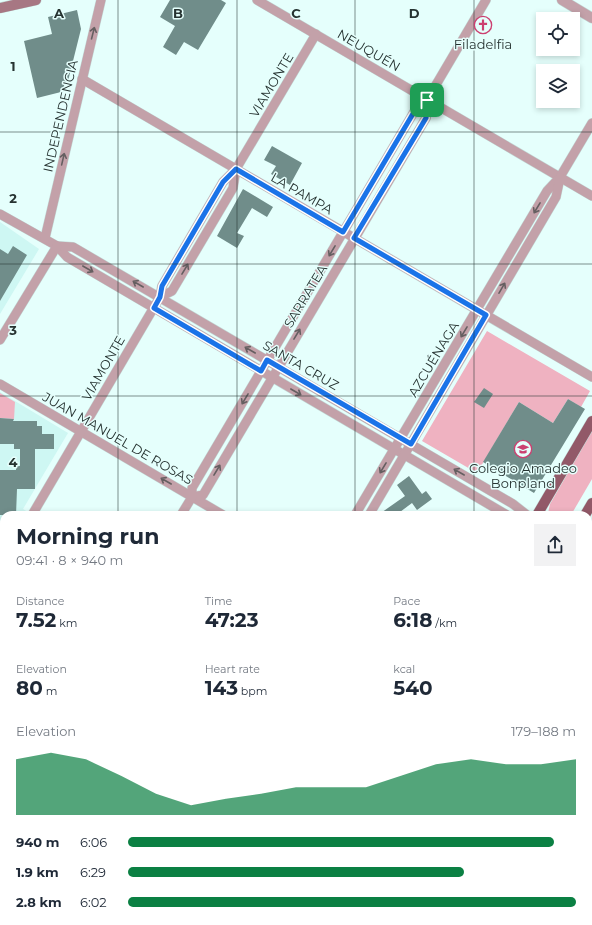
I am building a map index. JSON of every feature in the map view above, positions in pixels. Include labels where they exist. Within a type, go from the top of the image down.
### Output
[{"type":"main road","points":[[0,8],[36,0]]},
{"type":"main road","points":[[539,511],[592,421]]},
{"type":"street","name":"INDEPENDENCIA","points":[[45,238],[101,0]]},
{"type":"street","name":"NEUQUÉN","points":[[257,0],[592,196]]},
{"type":"street","name":"SARRATEA","points":[[183,511],[192,497],[192,488],[267,360],[414,112],[427,100],[486,0]]},
{"type":"street","points":[[562,0],[592,18]]},
{"type":"street","name":"VIAMONTE","points":[[34,511],[154,308],[160,297],[162,286],[223,182],[236,169],[316,34]]},
{"type":"street","name":"LA PAMPA","points":[[82,79],[592,376]]},
{"type":"street","name":"SARRATEA","points":[[192,497],[203,495],[426,118],[427,100]]},
{"type":"street","name":"AZCUÉNAGA","points":[[357,511],[547,191],[560,177],[592,123]]},
{"type":"street","name":"AZCUÉNAGA","points":[[371,511],[556,197],[560,177]]},
{"type":"street","name":"SANTA CRUZ","points":[[0,214],[45,238],[57,246],[67,257],[500,511]]},
{"type":"street","points":[[0,340],[57,246]]},
{"type":"street","name":"SANTA CRUZ","points":[[57,246],[73,247],[401,438],[513,504],[522,511]]},
{"type":"street","name":"JUAN MANUEL DE ROSAS","points":[[0,384],[216,511]]},
{"type":"shaded area","points":[[0,222],[39,249],[0,314]]},
{"type":"shaded area","points":[[487,331],[590,391],[581,407],[568,399],[553,423],[519,402],[477,473],[422,441]]},
{"type":"shaded area","points":[[0,392],[68,433],[23,509],[26,511],[0,511]]},
{"type":"shaded area","points":[[0,393],[15,402],[14,419],[0,418]]},
{"type":"shaded area","points":[[592,431],[592,479],[573,511],[548,511],[550,504]]},
{"type":"building","points":[[170,0],[221,0],[226,3],[198,50],[184,42],[176,55],[163,47],[175,26],[160,17]]},
{"type":"building","points":[[77,10],[81,29],[67,85],[64,85],[65,91],[37,98],[24,41],[52,34],[48,17]]},
{"type":"building","points":[[272,146],[302,163],[290,185],[271,174],[276,166],[264,160]]},
{"type":"building","points":[[243,189],[273,207],[267,217],[252,208],[237,233],[244,236],[237,248],[217,236]]},
{"type":"building","points":[[13,246],[27,255],[0,301],[0,249],[8,254]]},
{"type":"building","points":[[484,388],[493,394],[484,408],[474,402]]},
{"type":"building","points":[[568,399],[585,409],[534,493],[483,462],[519,402],[553,423]]},
{"type":"building","points":[[0,418],[14,419],[13,421],[37,421],[37,426],[42,426],[42,434],[54,434],[54,449],[35,449],[35,489],[17,489],[16,511],[0,511],[0,470],[16,470],[16,466],[20,466],[20,449],[14,449],[14,444],[0,444]]},
{"type":"building","points":[[409,476],[422,494],[426,491],[432,499],[417,510],[412,503],[401,511],[384,511],[405,496],[397,485]]},
{"type":"place","name":"Filadelfia","points":[[483,25]]},
{"type":"place","name":"Colegio Amadeo Bonpland","points":[[523,449]]},
{"type":"route","points":[[427,100],[426,118],[354,238],[486,315],[411,444],[267,360],[261,371],[154,308],[160,297],[162,286],[223,182],[236,169],[343,232],[414,112],[427,100]]}]
